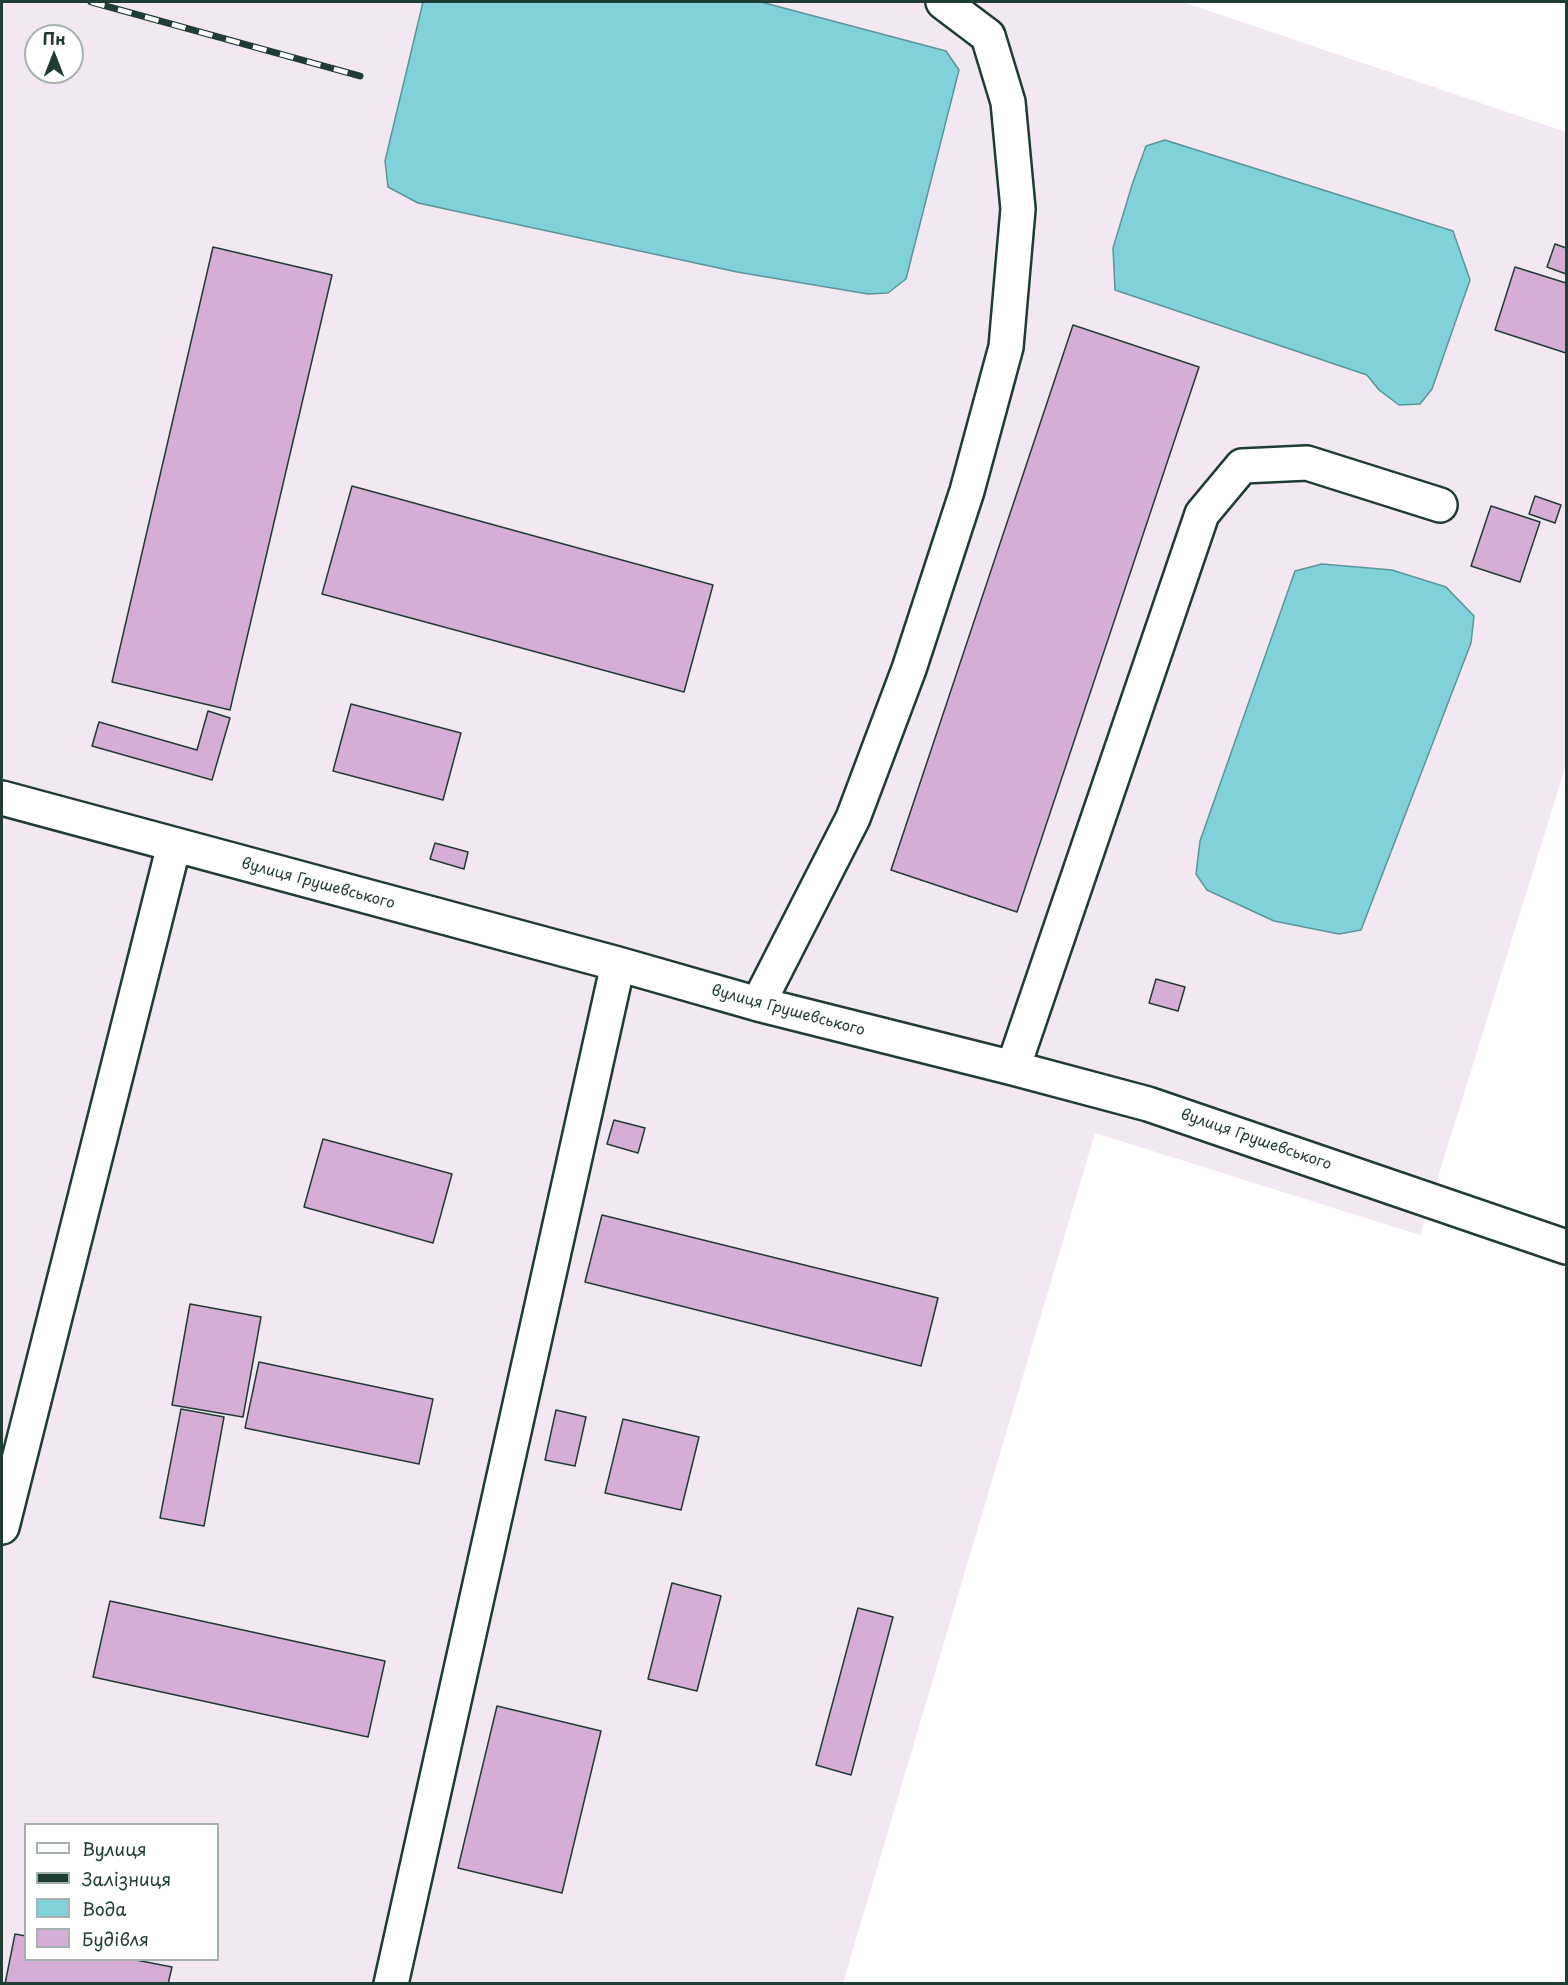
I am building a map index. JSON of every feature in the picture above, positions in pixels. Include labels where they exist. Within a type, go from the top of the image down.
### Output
[{"type":"street","points":[[758,1004],[853,818],[909,669],[967,492],[1006,347],[1018,209],[1008,102],[988,36],[943,2]]},
{"type":"street","points":[[1013,1068],[1202,514],[1242,466],[1307,463],[1440,505]]},
{"type":"street","name":"вулиця Грушевського","points":[[2,798],[758,1004],[1148,1104],[1566,1246]]},
{"type":"street","points":[[2,1527],[174,845]]},
{"type":"street","points":[[391,1983],[618,964]]},
{"type":"shaded area","points":[[2,2],[1183,2],[1566,132],[1566,765],[1420,1235],[1095,1133],[843,1983],[2,1984]]},
{"type":"water","points":[[423,2],[761,2],[946,51],[959,70],[906,279],[888,293],[868,294],[737,272],[418,203],[388,187],[385,161]]},
{"type":"water","points":[[1165,140],[1453,231],[1470,280],[1432,389],[1420,404],[1399,405],[1379,390],[1367,375],[1115,290],[1113,248],[1132,185],[1146,146]]},
{"type":"water","points":[[1322,564],[1392,570],[1446,587],[1474,616],[1471,643],[1361,930],[1339,934],[1274,921],[1207,890],[1196,874],[1200,841],[1295,571]]},
{"type":"building","points":[[1555,244],[1566,248],[1566,274],[1547,267]]},
{"type":"building","points":[[213,247],[332,275],[230,710],[112,682]]},
{"type":"building","points":[[1515,267],[1566,283],[1566,353],[1495,330]]},
{"type":"building","points":[[1073,325],[1199,367],[1017,912],[891,870]]},
{"type":"building","points":[[352,486],[713,585],[684,692],[322,594]]},
{"type":"building","points":[[1535,496],[1561,505],[1555,523],[1529,514]]},
{"type":"building","points":[[1491,506],[1540,522],[1520,582],[1471,566]]},
{"type":"building","points":[[351,704],[461,733],[443,800],[333,771]]},
{"type":"building","points":[[208,711],[230,718],[212,780],[92,746],[99,722],[197,750]]},
{"type":"building","points":[[435,843],[468,852],[464,869],[430,859]]},
{"type":"building","points":[[1156,979],[1185,987],[1178,1011],[1149,1003]]},
{"type":"building","points":[[614,1120],[645,1128],[638,1153],[607,1144]]},
{"type":"building","points":[[323,1139],[452,1174],[433,1243],[304,1207]]},
{"type":"building","points":[[602,1215],[938,1298],[921,1366],[585,1282]]},
{"type":"building","points":[[190,1304],[261,1317],[243,1417],[172,1405]]},
{"type":"building","points":[[259,1362],[433,1399],[419,1464],[245,1428]]},
{"type":"building","points":[[181,1409],[224,1417],[204,1526],[160,1518]]},
{"type":"building","points":[[556,1410],[586,1417],[575,1466],[545,1460]]},
{"type":"building","points":[[623,1419],[699,1437],[681,1510],[605,1493]]},
{"type":"building","points":[[672,1583],[721,1596],[697,1691],[648,1679]]},
{"type":"building","points":[[110,1601],[385,1661],[368,1737],[93,1677]]},
{"type":"building","points":[[858,1608],[893,1617],[851,1775],[816,1765]]},
{"type":"building","points":[[497,1706],[601,1731],[562,1893],[458,1868]]},
{"type":"building","points":[[15,1934],[24,1936],[24,1961],[141,1961],[172,1967],[168,1984],[5,1984]]},
{"type":"railway","points":[[91,2],[360,76]]}]
